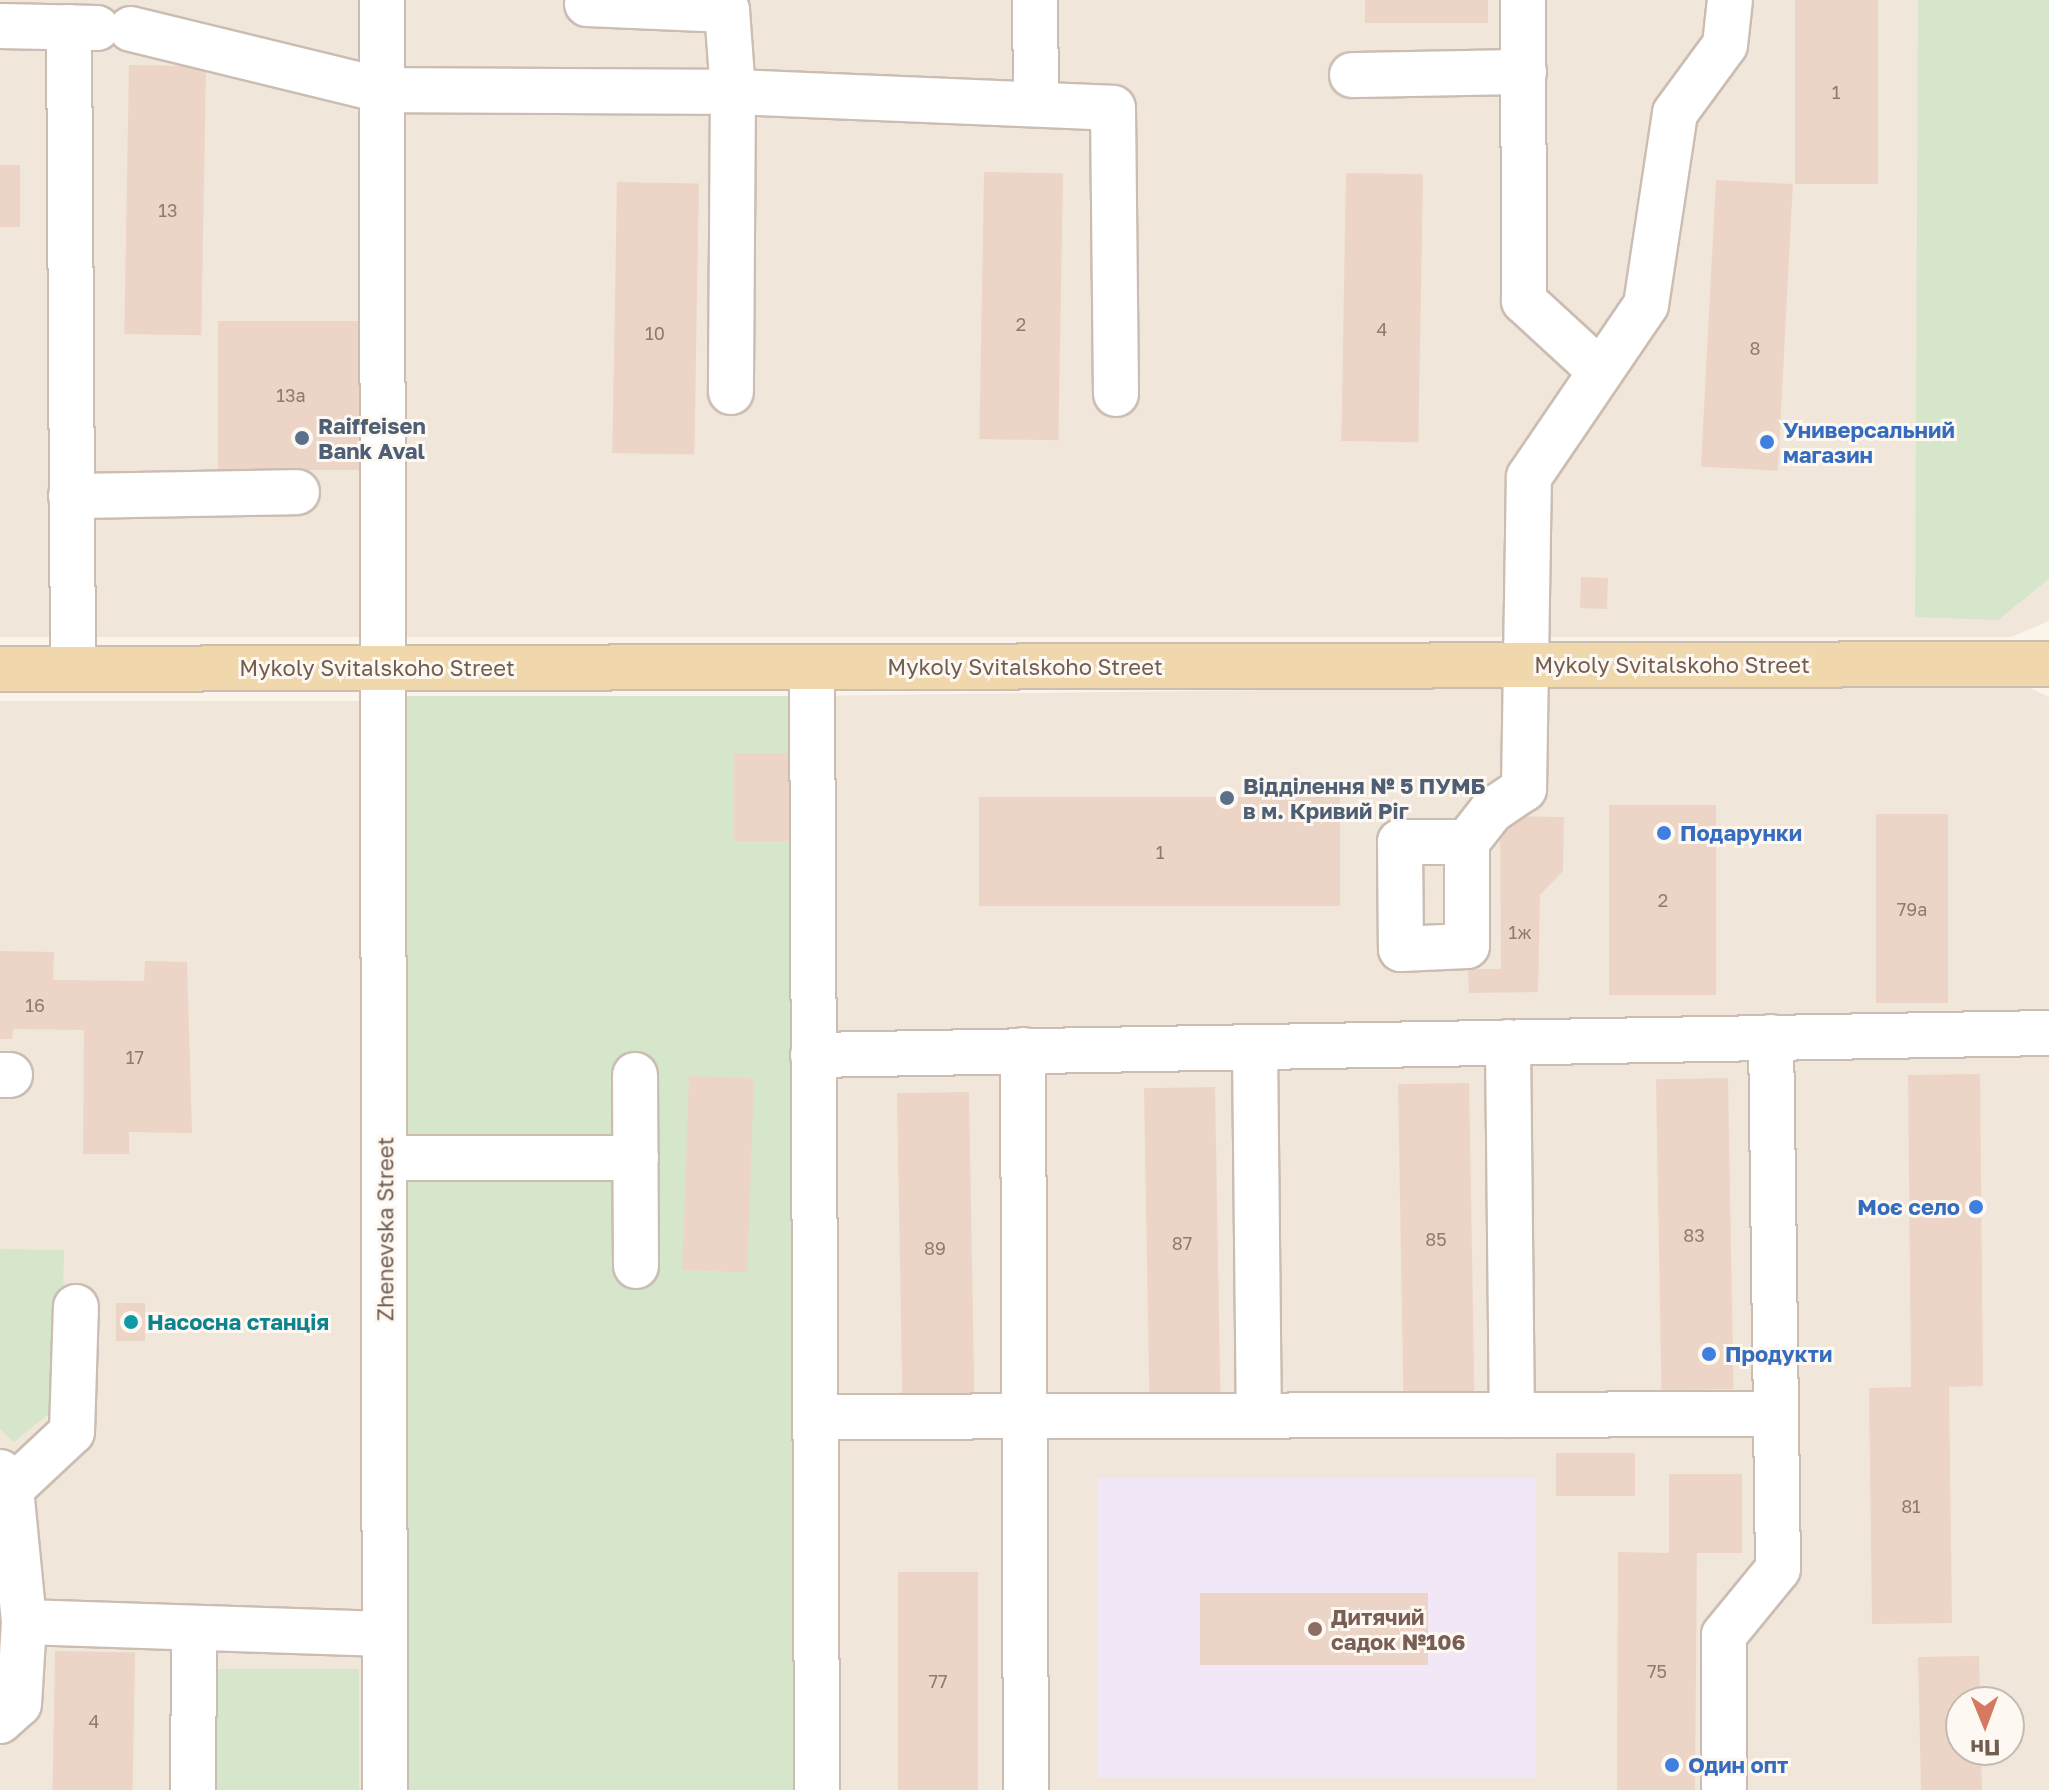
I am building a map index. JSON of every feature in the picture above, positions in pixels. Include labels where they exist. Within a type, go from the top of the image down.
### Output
[{"type":"main road","name":"Mykoly Svitalskoho Street","points":[[0,669],[2049,664]]},
{"type":"street","name":"Zhenevska Street","points":[[382,0],[387,668],[385,1790]]},
{"type":"street","points":[[1035,0],[1036,102]]},
{"type":"street","points":[[1523,0],[1524,301],[1600,371]]},
{"type":"street","points":[[1467,842],[1491,811],[1524,789],[1523,666],[1529,477],[1654,284],[1675,113],[1725,45],[1730,0]]},
{"type":"street","points":[[587,4],[727,10],[733,92],[731,392]]},
{"type":"street","points":[[0,26],[69,27],[131,14],[382,90],[733,92],[1100,102],[1118,120],[1116,394]]},
{"type":"street","points":[[69,27],[73,669]]},
{"type":"street","points":[[1352,75],[1524,72]]},
{"type":"street","points":[[71,496],[297,492]]},
{"type":"street","points":[[812,667],[817,1790]]},
{"type":"street","points":[[813,1055],[2049,1033]]},
{"type":"street","points":[[1724,1790],[1724,1635],[1778,1569],[1771,1037]]},
{"type":"street","points":[[1508,1042],[1512,1415]]},
{"type":"street","points":[[1255,1047],[1259,1415]]},
{"type":"street","points":[[1023,1050],[1026,1790]]},
{"type":"street","points":[[635,1075],[636,1266]]},
{"type":"street","points":[[385,1158],[636,1158]]},
{"type":"street","points":[[0,1721],[19,1704],[24,1622],[6,1480],[72,1432],[76,1307]]},
{"type":"street","points":[[815,1417],[1776,1414]]},
{"type":"street","points":[[24,1622],[385,1634]]},
{"type":"street","points":[[193,1790],[194,1628]]},
{"type":"shaded area","points":[[0,0],[2049,0],[2049,621],[2011,637],[0,637]]},
{"type":"shaded area","points":[[2014,680],[2049,697],[2049,1790],[817,1790],[812,696]]},
{"type":"shaded area","points":[[0,701],[388,701],[388,1790],[0,1790]]},
{"type":"shaded area","name":"Дитячий садок №106","points":[[1097,1478],[1536,1478],[1536,1778],[1097,1778]]},
{"type":"green space","points":[[1918,0],[2049,0],[2049,579],[1998,620],[1915,617]]},
{"type":"green space","points":[[388,696],[812,696],[812,1790],[388,1790]]},
{"type":"green space","points":[[0,1249],[64,1250],[61,1404],[14,1442],[0,1429]]},
{"type":"green space","points":[[217,1669],[359,1669],[359,1790],[217,1790]]},
{"type":"building","points":[[1365,0],[1488,0],[1488,23],[1365,23]]},
{"type":"building","points":[[1795,0],[1878,0],[1878,184],[1795,184]]},
{"type":"building","points":[[129,65],[206,66],[201,335],[124,334]]},
{"type":"building","points":[[0,165],[20,165],[20,227],[0,227]]},
{"type":"building","points":[[984,172],[1063,173],[1058,440],[979,439]]},
{"type":"building","points":[[1346,173],[1423,174],[1418,442],[1341,441]]},
{"type":"building","points":[[1716,180],[1793,184],[1778,471],[1701,467]]},
{"type":"building","points":[[617,182],[699,183],[694,454],[612,453]]},
{"type":"building","points":[[218,321],[364,321],[364,470],[218,470]]},
{"type":"building","points":[[1581,577],[1608,578],[1607,609],[1580,608]]},
{"type":"building","points":[[734,753],[794,753],[794,841],[734,841]]},
{"type":"building","points":[[979,797],[1340,797],[1340,906],[979,906]]},
{"type":"building","points":[[1609,805],[1716,805],[1716,995],[1609,995]]},
{"type":"building","points":[[1876,814],[1948,814],[1948,1003],[1876,1003]]},
{"type":"building","points":[[1500,816],[1564,817],[1563,871],[1540,895],[1538,992],[1469,993],[1468,969],[1501,969]]},
{"type":"building","points":[[0,951],[54,952],[53,980],[144,981],[145,961],[187,962],[192,1133],[129,1132],[129,1154],[83,1154],[84,1030],[13,1029],[12,1039],[0,1039]]},
{"type":"building","points":[[1980,1074],[1983,1386],[1949,1387],[1952,1623],[1872,1624],[1869,1388],[1911,1387],[1908,1075]]},
{"type":"building","points":[[689,1076],[754,1078],[747,1272],[682,1270]]},
{"type":"building","points":[[1728,1078],[1733,1389],[1661,1390],[1656,1079]]},
{"type":"building","points":[[1469,1083],[1474,1394],[1403,1395],[1398,1084]]},
{"type":"building","points":[[1215,1087],[1220,1398],[1149,1399],[1144,1088]]},
{"type":"building","points":[[969,1092],[974,1403],[902,1404],[897,1093]]},
{"type":"building","name":"Насосна станція","points":[[116,1303],[145,1303],[145,1341],[116,1341]]},
{"type":"building","points":[[1556,1453],[1635,1453],[1635,1496],[1556,1496]]},
{"type":"building","points":[[1669,1474],[1742,1474],[1742,1553],[1697,1553],[1695,1790],[1617,1790],[1618,1552],[1669,1553]]},
{"type":"building","points":[[898,1572],[978,1572],[978,1790],[898,1790]]},
{"type":"building","points":[[1200,1593],[1428,1593],[1428,1665],[1200,1665]]},
{"type":"building","points":[[55,1651],[135,1652],[133,1790],[53,1790]]},
{"type":"building","points":[[1979,1656],[1980,1686],[1945,1686],[1945,1766],[1981,1766],[1982,1790],[1921,1790],[1918,1657]]},
{"type":"place","name":"Raiffeisen Bank Aval","points":[[302,438]]},
{"type":"place","name":"Универсальний магазин","points":[[1767,442]]},
{"type":"place","name":"Відділення № 5 ПУМБ в м. Кривий Ріг","points":[[1227,798]]},
{"type":"place","name":"Подарунки","points":[[1664,833]]},
{"type":"place","name":"Моє село","points":[[1976,1207]]},
{"type":"place","name":"Насосна станція","points":[[131,1322]]},
{"type":"place","name":"Продукти","points":[[1709,1354]]},
{"type":"place","name":"Дитячий садок №106","points":[[1315,1629]]},
{"type":"place","name":"Один опт","points":[[1672,1765]]}]
